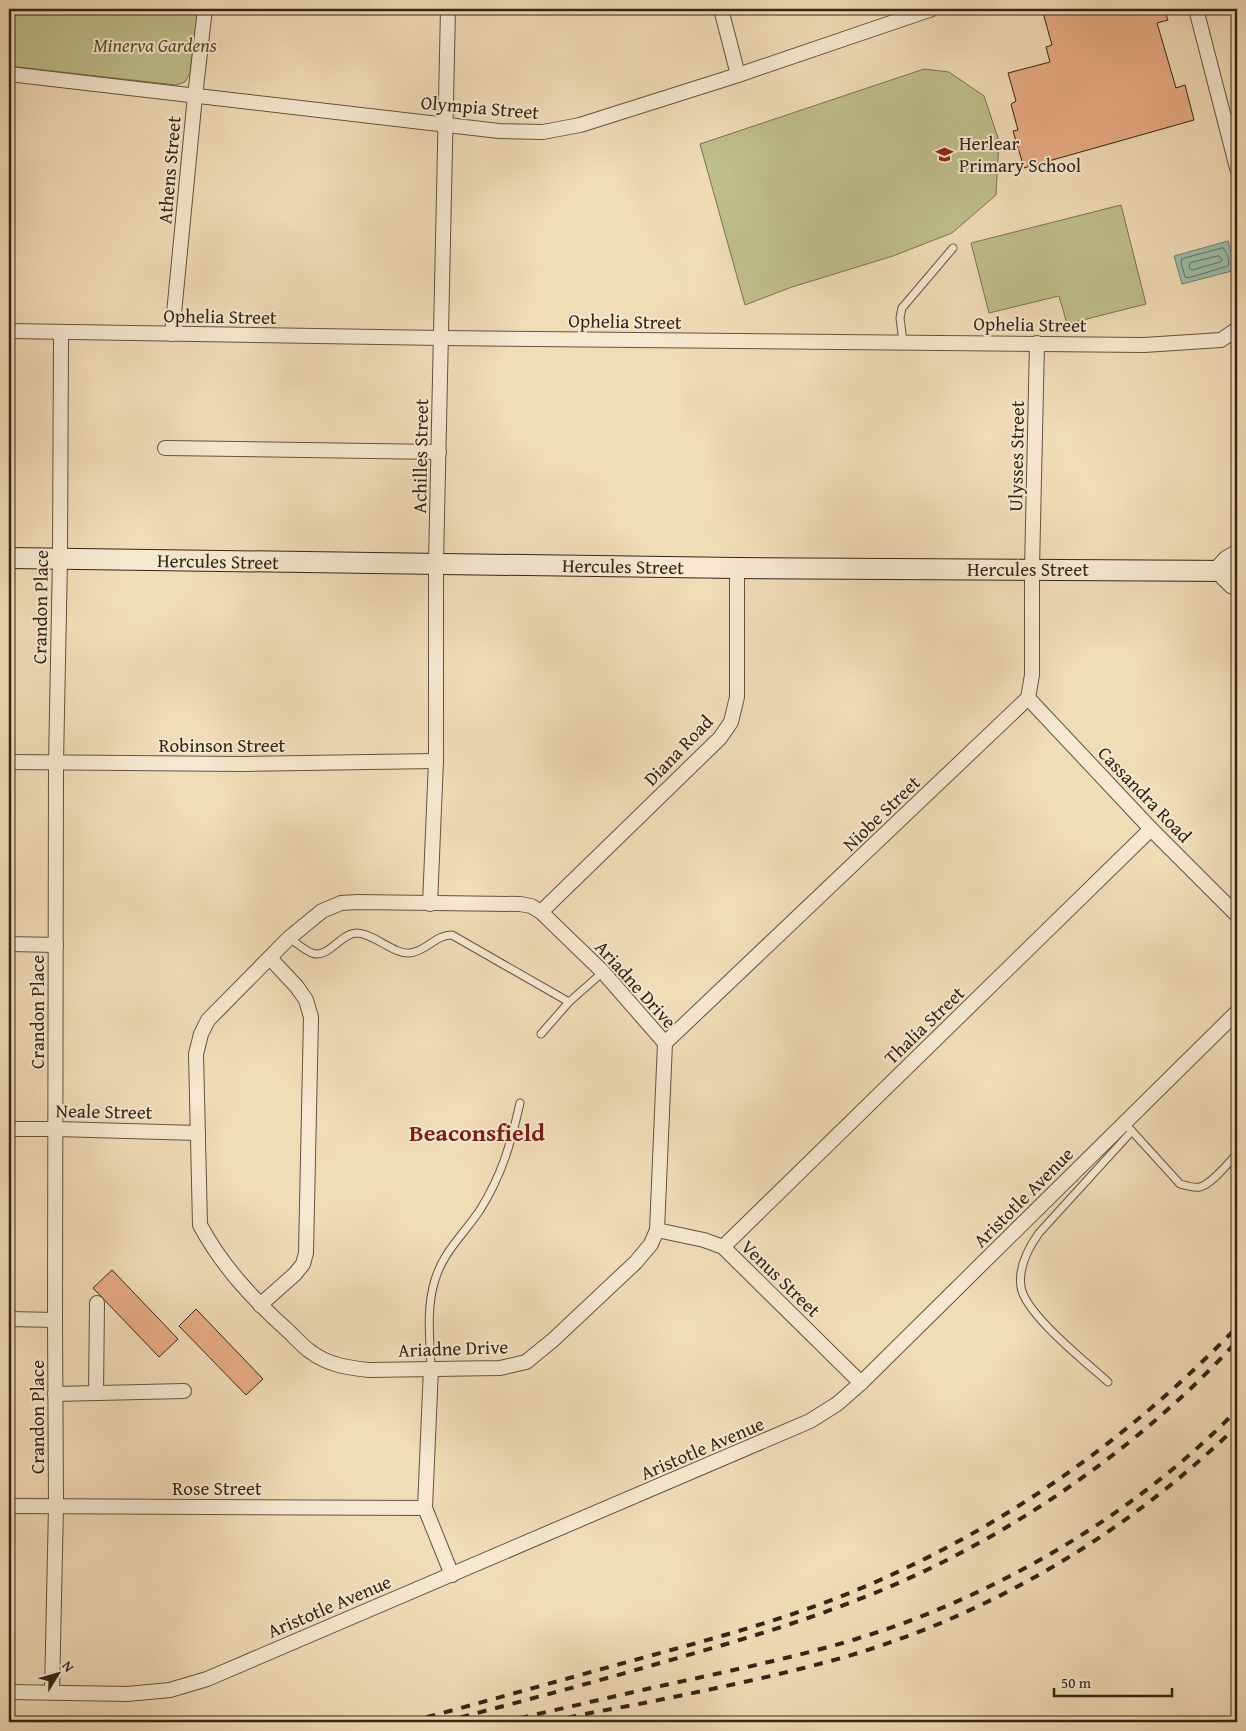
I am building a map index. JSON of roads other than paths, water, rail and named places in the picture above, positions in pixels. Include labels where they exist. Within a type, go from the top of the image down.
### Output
[{"type":"street","name":"Athens Street","points":[[172,334],[205,9]]},
{"type":"street","name":"Achilles Street","points":[[430,904],[436,761],[436,563],[448,9]]},
{"type":"street","points":[[722,9],[738,75]]},
{"type":"street","name":"Olympia Street","points":[[9,74],[514,132],[554,131],[580,125],[738,75],[932,9]]},
{"type":"street","points":[[1196,9],[1237,168]]},
{"type":"street","name":"Ophelia Street","points":[[9,331],[442,338],[1144,345],[1220,340],[1237,329]]},
{"type":"street","name":"Crandon Place","points":[[52,1692],[56,1506],[56,763],[60,559],[61,332]]},
{"type":"street","name":"Ulysses Street","points":[[1032,569],[1037,343]]},
{"type":"street","points":[[165,448],[439,452]]},
{"type":"street","points":[[1237,552],[1226,558],[1215,570],[1237,589]]},
{"type":"street","name":"Hercules Street","points":[[9,558],[737,568],[1237,571]]},
{"type":"street","name":"Diana Road","points":[[541,912],[720,738],[730,722],[736,698],[737,568]]},
{"type":"street","points":[[1028,698],[1032,675],[1032,569]]},
{"type":"street","name":"Cassandra Road","points":[[1028,698],[1151,829],[1237,915]]},
{"type":"street","name":"Niobe Street","points":[[665,1043],[1028,698]]},
{"type":"street","name":"Robinson Street","points":[[9,762],[244,764],[436,761]]},
{"type":"street","name":"Thalia Street","points":[[723,1247],[1151,829]]},
{"type":"street","name":"Ariadne Drive","points":[[341,903],[430,904],[520,904],[531,906],[541,912],[603,972],[665,1043],[657,1230],[651,1244],[636,1262],[553,1340],[526,1362],[500,1368],[369,1370],[350,1368],[334,1364],[311,1352],[260,1305],[222,1262],[200,1225],[196,1054],[201,1034],[208,1020],[290,938],[322,911],[341,903]]},
{"type":"street","points":[[9,944],[56,945]]},
{"type":"street","points":[[260,1305],[295,1274],[303,1264],[306,1253],[311,1017],[306,1000],[297,987],[270,958]]},
{"type":"street","name":"Aristotle Avenue","points":[[9,1692],[127,1694],[170,1690],[207,1679],[810,1421],[837,1404],[861,1383],[1128,1127],[1237,1012]]},
{"type":"street","name":"Neale Street","points":[[9,1129],[198,1133]]},
{"type":"street","name":"Venus Street","points":[[657,1230],[704,1240],[723,1247],[861,1383]]},
{"type":"street","points":[[96,1393],[97,1303]]},
{"type":"street","points":[[9,1319],[55,1320]]},
{"type":"street","points":[[430,1368],[425,1508],[452,1575]]},
{"type":"street","points":[[55,1394],[184,1391]]},
{"type":"street","name":"Rose Street","points":[[9,1506],[425,1508]]},
{"type":"lane","points":[[903,342],[900,318],[902,308],[953,248]]},
{"type":"lane","points":[[290,938],[312,953],[318,954],[334,946],[345,936],[359,933],[406,953],[419,952],[444,935],[452,936],[569,1002]]},
{"type":"lane","points":[[541,1034],[569,1002],[603,972]]},
{"type":"lane","points":[[430,1368],[430,1302],[434,1282],[449,1250],[478,1212],[490,1192],[512,1141],[520,1103]]},
{"type":"lane","points":[[1108,1382],[1052,1331],[1031,1309],[1023,1296],[1020,1278],[1029,1248],[1039,1233],[1128,1127],[1180,1184],[1191,1187],[1199,1187],[1206,1184],[1237,1154]]},
{"type":"water","points":[[1228,241],[1236,270],[1182,284],[1174,256]]},
{"type":"railway","points":[[409,1722],[739,1631],[825,1603],[880,1580],[978,1530],[1025,1502],[1071,1471],[1157,1403],[1237,1327]]},
{"type":"railway","points":[[443,1722],[606,1678],[772,1630],[855,1601],[931,1568],[1027,1515],[1118,1451],[1160,1416],[1237,1341]]},
{"type":"railway","points":[[502,1722],[809,1652],[856,1639],[960,1600],[1011,1576],[1061,1548],[1109,1517],[1154,1484],[1197,1448],[1237,1410]]},
{"type":"railway","points":[[550,1722],[764,1678],[811,1666],[890,1642],[945,1621],[999,1596],[1050,1568],[1100,1537],[1148,1503],[1194,1466],[1237,1426]]},
{"type":"place","name":"Herlear Primary School","points":[[945,154]]},
{"type":"district","name":"Beaconsfield","points":[[477,1133]]},
{"type":"park label","name":"Minerva Gardens","points":[[155,45]]}]
